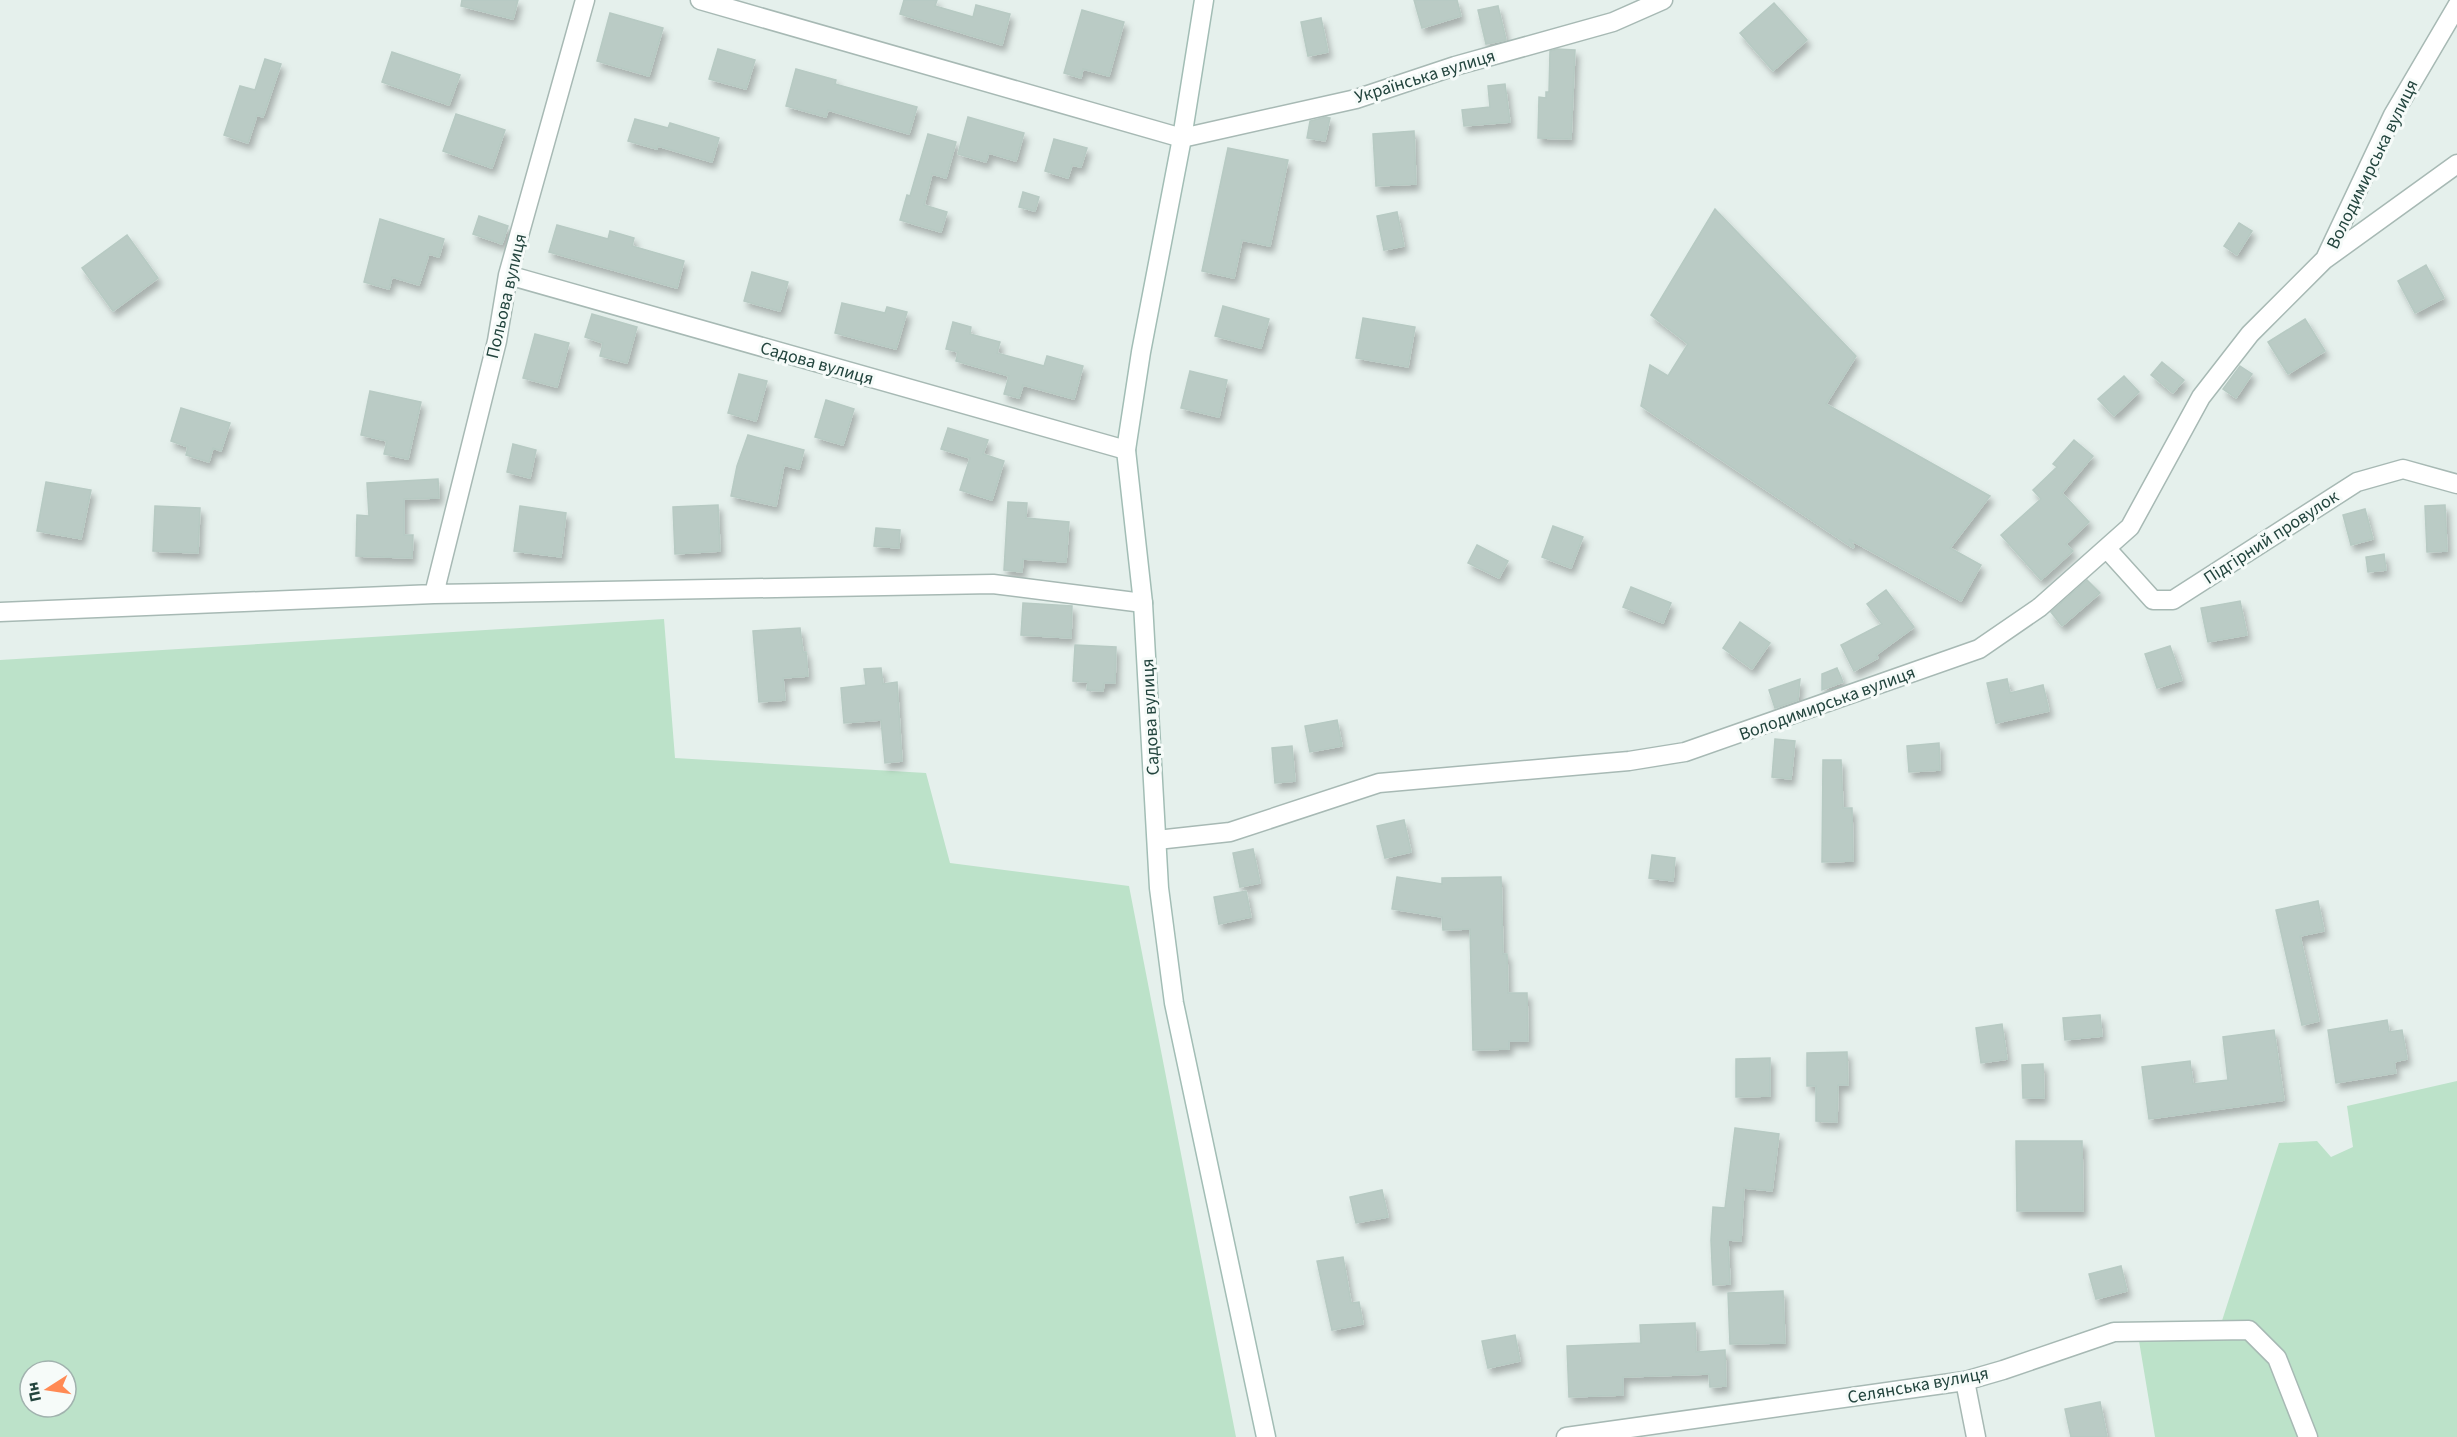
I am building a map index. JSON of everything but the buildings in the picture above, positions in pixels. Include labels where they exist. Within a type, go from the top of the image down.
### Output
[{"type":"street","name":"Польова вулиця","points":[[434,594],[496,340],[508,275],[585,0]]},
{"type":"street","points":[[700,0],[1182,138]]},
{"type":"street","name":"Садова вулиця","points":[[1204,0],[1182,138],[1141,352],[1126,450],[1143,603],[1159,888],[1173,1003],[1266,1437]]},
{"type":"street","name":"Українська вулиця","points":[[1182,138],[1356,99],[1455,66],[1613,22],[1663,0]]},
{"type":"street","name":"Володимирська вулиця","points":[[2324,260],[2392,115],[2457,6]]},
{"type":"street","name":"Володимирська вулиця","points":[[1157,840],[1230,832],[1379,783],[1629,761],[1685,752],[1979,649],[2040,607],[2130,527],[2201,397],[2250,334],[2324,260],[2457,164]]},
{"type":"street","name":"Садова вулиця","points":[[508,275],[1126,450]]},
{"type":"street","name":"Підгірний провулок","points":[[2107,549],[2153,600],[2173,600],[2357,482],[2403,469],[2457,484]]},
{"type":"street","points":[[0,612],[434,594],[993,584],[1143,603]]},
{"type":"street","name":"Селянська вулиця","points":[[1566,1437],[1965,1381],[2114,1332],[2249,1330],[2277,1358],[2308,1437]]},
{"type":"street","points":[[1965,1381],[1976,1437]]},
{"type":"green space","points":[[664,619],[675,758],[926,773],[950,863],[1129,886],[1236,1437],[0,1437],[0,660]]},
{"type":"green space","points":[[2457,1081],[2457,1437],[2155,1437],[2138,1335],[2220,1327],[2279,1143],[2317,1141],[2331,1157],[2353,1147],[2347,1106]]}]
